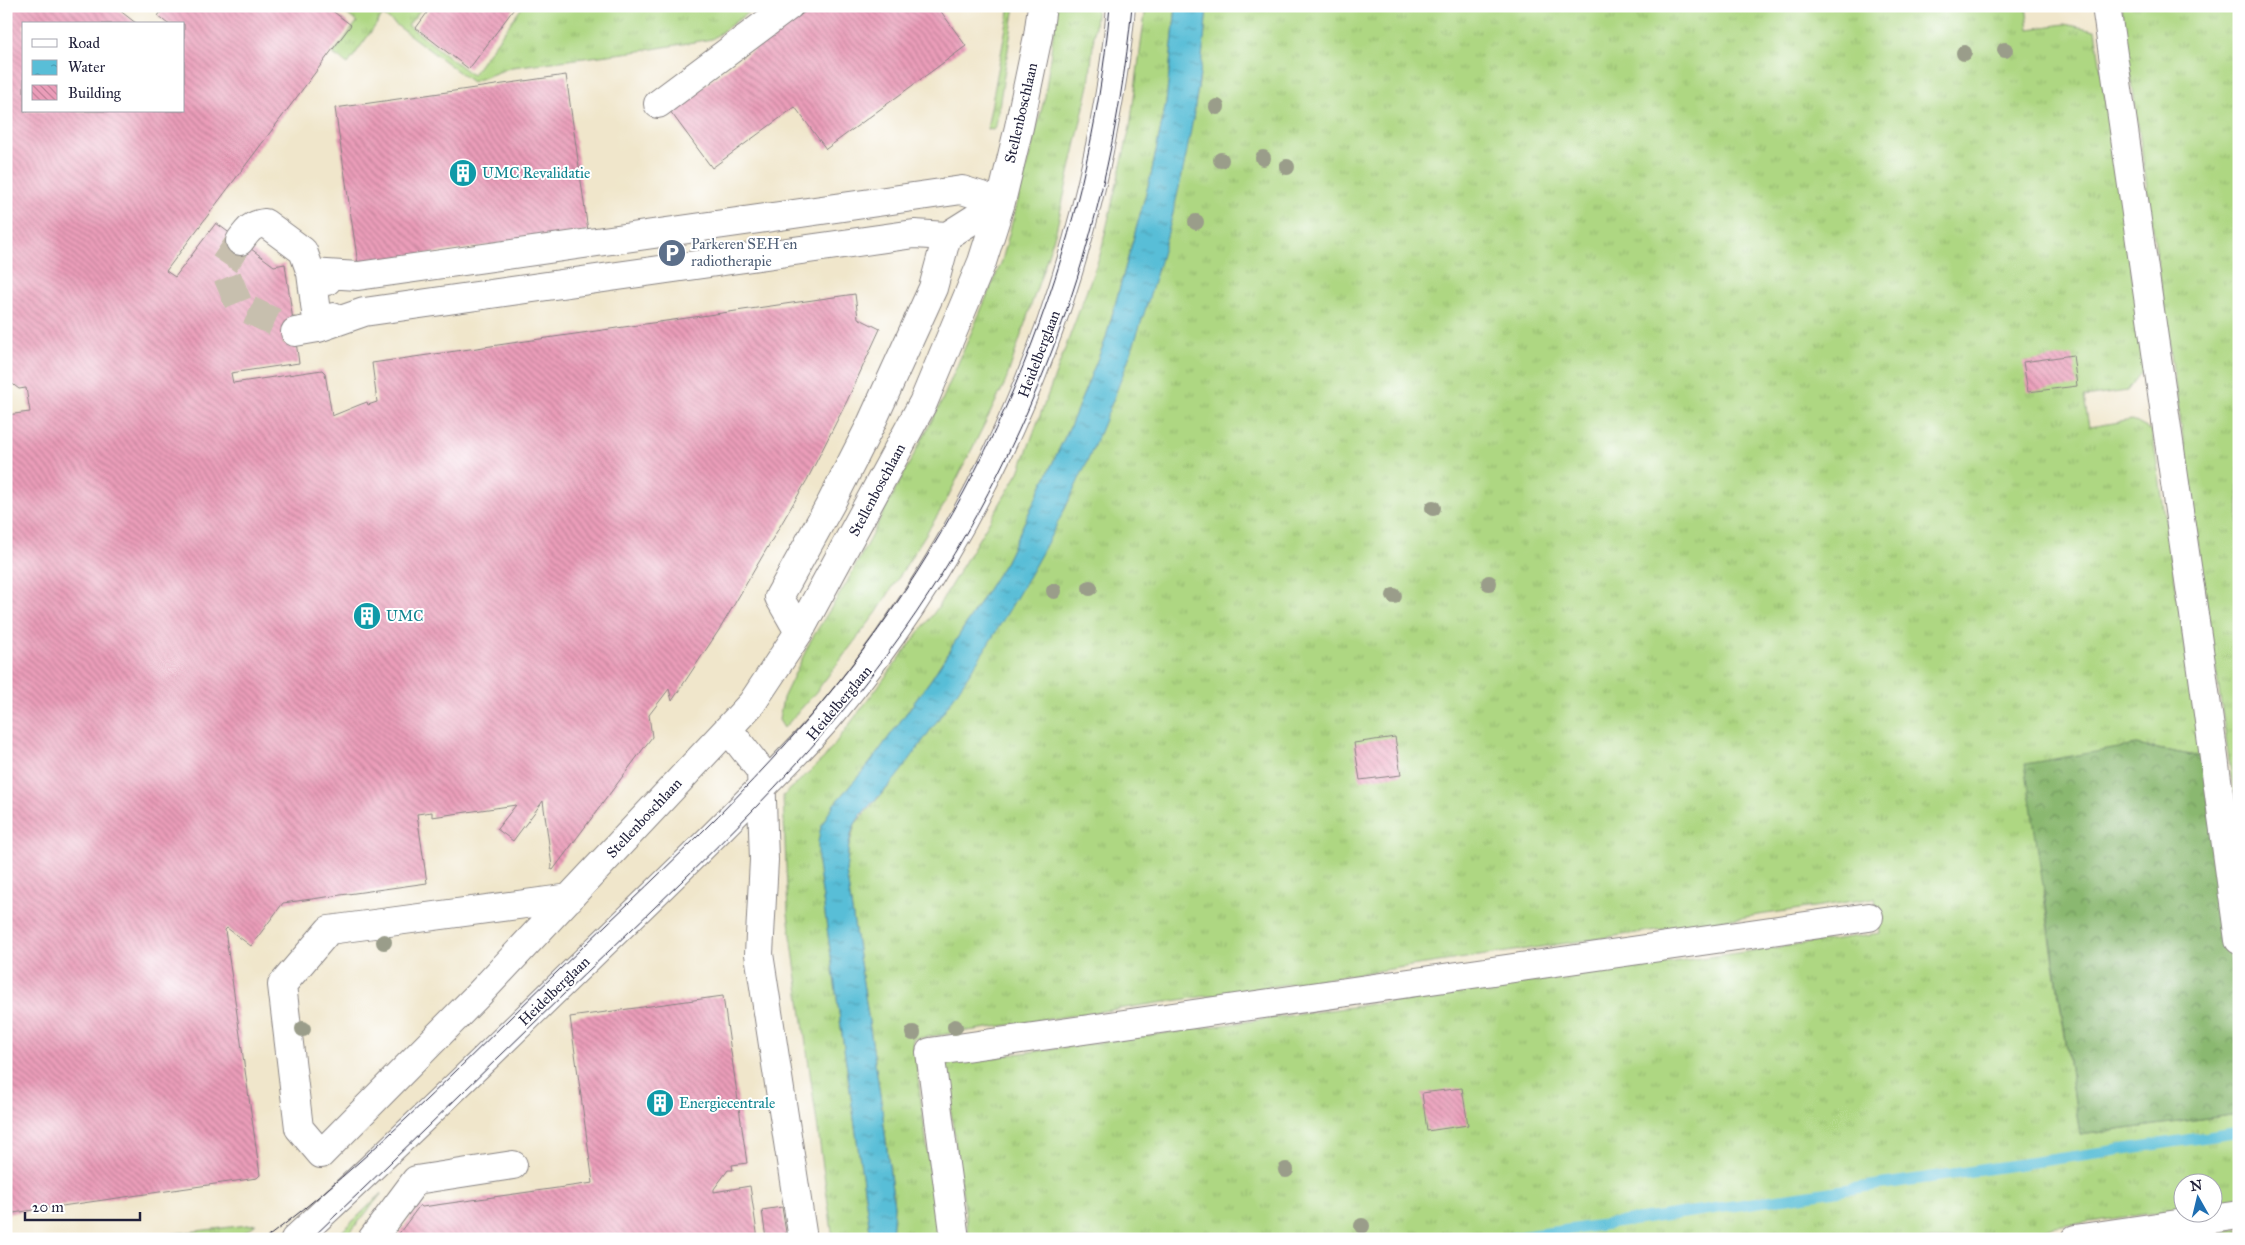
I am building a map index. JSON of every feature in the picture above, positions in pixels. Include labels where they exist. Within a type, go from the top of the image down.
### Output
[{"type":"street","points":[[658,104],[789,6]]},
{"type":"street","name":"Stellenboschlaan","points":[[570,898],[329,930],[282,985],[299,1128],[321,1154],[479,994],[570,898],[752,703],[799,632],[923,403],[979,270],[1001,202],[1033,64],[1042,6]]},
{"type":"street","name":"Heidelberglaan","points":[[295,1239],[390,1152],[802,748],[876,658],[927,582],[974,503],[1018,408],[1052,325],[1082,226],[1108,111],[1119,37],[1121,6]]},
{"type":"street","points":[[2106,6],[2204,679],[2239,940]]},
{"type":"street","points":[[311,273],[358,276],[962,190],[1001,202]]},
{"type":"street","points":[[306,330],[364,312],[914,234],[947,236],[1001,202]]},
{"type":"street","points":[[306,330],[360,296],[1001,202]]},
{"type":"street","points":[[240,241],[248,229],[255,224],[265,223],[303,251],[311,273],[306,330]]},
{"type":"street","points":[[799,632],[779,597],[831,503],[870,426],[933,288],[947,236]]},
{"type":"street","points":[[311,273],[360,296]]},
{"type":"street","points":[[728,729],[761,771],[764,860],[759,954],[803,1239]]},
{"type":"street","points":[[955,1239],[930,1052],[1869,917]]},
{"type":"street","points":[[372,1239],[416,1180],[513,1165]]},
{"type":"street","points":[[2075,1239],[2172,1232],[2239,1214]]},
{"type":"green space","points":[[336,6],[424,6],[408,25],[472,75],[523,6],[757,6],[712,39],[640,51],[512,67],[472,82],[383,15],[348,64],[333,54],[357,22]]},
{"type":"green space","points":[[1010,6],[1015,6],[996,126],[993,130],[987,129]]},
{"type":"green space","points":[[1057,6],[1097,6],[1089,85],[1056,231],[1005,383],[944,505],[877,612],[815,693],[784,728],[779,720],[783,698],[811,640],[846,584],[941,403],[1002,261],[1045,96]]},
{"type":"green space","points":[[1146,6],[1176,6],[1166,103],[1151,175],[1105,341],[1072,422],[1006,561],[932,678],[870,763],[834,804],[818,864],[871,1239],[833,1239],[788,914],[783,796],[824,758],[936,610],[1019,472],[1100,255],[1130,127]]},
{"type":"green space","points":[[1207,6],[2026,6],[2029,29],[2064,24],[2095,30],[2146,366],[2127,391],[2084,397],[2089,427],[2132,420],[2152,431],[2202,757],[2136,745],[2043,891],[2080,1135],[2239,1114],[2239,1202],[2222,1204],[2222,1172],[2172,1172],[2172,1210],[1970,1239],[969,1239],[944,1064],[1880,933],[1875,898],[913,1039],[939,1239],[892,1239],[894,1206],[881,1101],[846,871],[849,846],[855,824],[891,784],[1065,509],[1100,430],[1126,363],[1152,286],[1180,179],[1199,83]]},
{"type":"green space","points":[[2121,6],[2239,6],[2239,830]]},
{"type":"green space","points":[[2136,745],[2202,757],[2239,1023],[2239,1114],[2080,1135],[2025,764]]},
{"type":"green space","points":[[382,1193],[345,1239],[334,1239]]},
{"type":"green space","points":[[256,1224],[237,1239],[137,1238]]},
{"type":"green space","points":[[2239,1229],[2239,1239],[2208,1239],[2224,1231]]},
{"type":"water","points":[[1176,6],[1207,6],[1200,76],[1171,221],[1150,294],[1126,366],[1098,436],[1068,502],[1009,611],[967,677],[910,760],[862,814],[855,824],[851,835],[846,871],[881,1101],[894,1206],[892,1239],[871,1239],[818,864],[818,842],[821,826],[834,804],[870,763],[932,678],[1006,561],[1072,422],[1105,341],[1151,175],[1166,103]]},
{"type":"building","name":"UMC","points":[[6,6],[114,6],[134,22],[22,22],[22,112],[185,112],[185,22],[166,22],[158,16],[165,6],[326,6],[351,25],[166,271],[175,277],[216,223],[274,266],[285,264],[299,363],[231,373],[233,383],[322,370],[325,373],[332,416],[367,402],[368,405],[377,402],[372,363],[855,294],[858,318],[880,329],[847,401],[807,480],[721,627],[672,701],[669,689],[649,715],[652,737],[553,870],[551,869],[543,801],[513,841],[497,829],[516,805],[432,817],[432,812],[417,814],[427,883],[283,903],[251,946],[227,928],[225,930],[260,1175],[257,1178],[6,1214],[6,415],[30,412],[26,388],[19,389],[6,379]]},
{"type":"building","points":[[432,6],[516,6],[469,69],[416,28]]},
{"type":"building","points":[[813,6],[937,6],[966,46],[826,149],[795,107],[712,168],[670,111]]},
{"type":"building","name":"UMC Revalidatie","points":[[566,75],[588,231],[358,264],[335,108]]},
{"type":"building","points":[[2073,355],[2077,386],[2028,392],[2023,362]]},
{"type":"building","points":[[1395,737],[1401,775],[1360,780],[1354,743]]},
{"type":"building","name":"Energiecentrale","points":[[723,996],[747,1163],[732,1165],[733,1170],[728,1170],[714,1189],[714,1192],[750,1186],[758,1239],[395,1239],[420,1205],[422,1207],[593,1183],[570,1017]]},
{"type":"building","points":[[1462,1088],[1468,1125],[1427,1131],[1422,1093]]},
{"type":"building","points":[[782,1207],[787,1239],[766,1239],[762,1210]]},
{"type":"waterway","points":[[1506,1239],[2234,1133]]},
{"type":"tunnel","points":[[240,241],[223,266],[239,305],[295,332]]},
{"type":"tram line","points":[[265,1239],[342,1177],[415,1111],[701,834],[804,724],[836,685],[891,611],[941,532],[985,451],[1023,366],[1055,278],[1080,189],[1099,98],[1110,6]]},
{"type":"tram line","points":[[311,1239],[680,883],[756,807],[828,728],[862,687],[917,612],[966,533],[1009,451],[1046,366],[1077,278],[1102,189],[1120,98],[1132,6]]},
{"type":"place","name":"UMC Revalidatie","points":[[463,173]]},
{"type":"place","name":"Parkeren SEH en radiotherapie","points":[[672,253]]},
{"type":"place","name":"UMC","points":[[367,616]]},
{"type":"place","name":"Energiecentrale","points":[[660,1103]]}]
